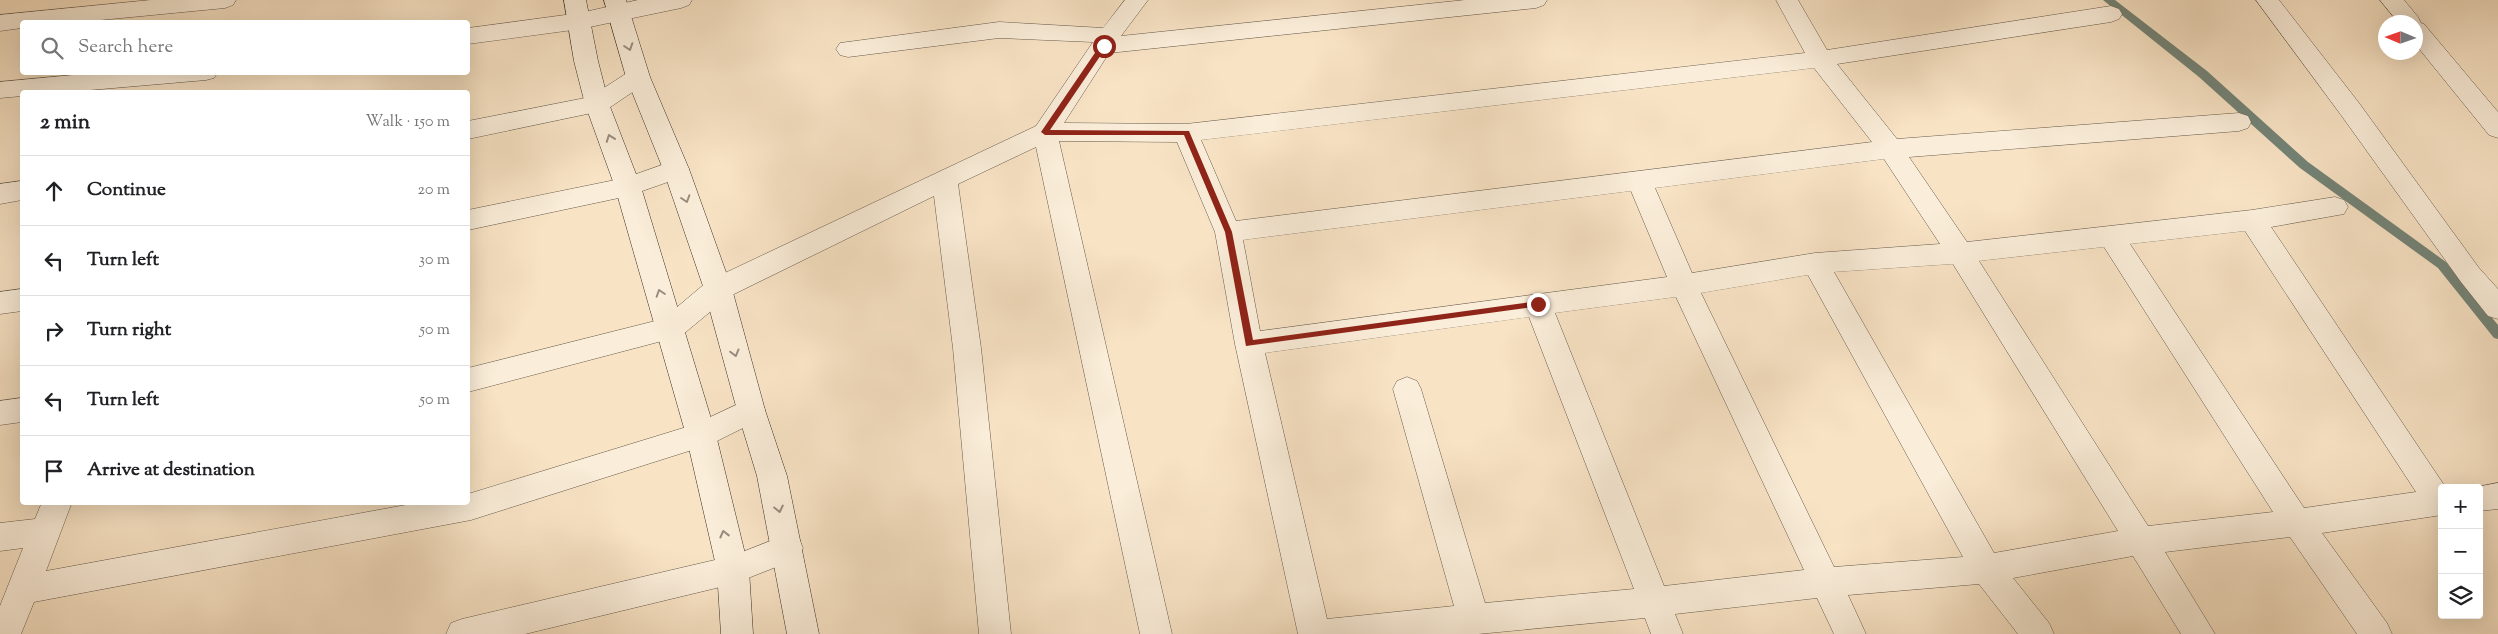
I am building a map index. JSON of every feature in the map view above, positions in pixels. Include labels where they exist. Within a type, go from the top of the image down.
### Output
[{"type":"street","points":[[29,20],[225,0]]},
{"type":"street","points":[[470,36],[578,10],[681,0]]},
{"type":"street","points":[[1137,0],[1106,41],[1045,132],[1156,634]]},
{"type":"street","points":[[848,49],[999,30],[1080,32],[1106,41],[1536,0]]},
{"type":"street","points":[[1787,0],[1820,59],[1891,148],[1960,253],[2198,634]]},
{"type":"street","points":[[2267,0],[2350,109],[2470,275],[2498,308]]},
{"type":"street","points":[[2391,0],[2404,15]]},
{"type":"street","points":[[616,6],[638,76],[676,168],[718,289],[751,410],[772,476],[788,548],[803,634]]},
{"type":"street","points":[[578,10],[586,61],[597,104],[628,187],[701,435],[733,570],[737,634]]},
{"type":"street","points":[[470,379],[671,328],[718,289],[1045,132],[1186,133],[1820,59],[2111,14]]},
{"type":"street","points":[[0,23],[20,21]]},
{"type":"street","points":[[2423,38],[2498,129]]},
{"type":"street","points":[[0,90],[172,75]]},
{"type":"street","points":[[470,130],[597,104],[638,76]]},
{"type":"street","points":[[1228,232],[1891,148],[2239,122]]},
{"type":"street","points":[[1186,133],[1228,232],[1249,344],[1314,634]]},
{"type":"street","points":[[470,220],[628,187],[676,168]]},
{"type":"street","points":[[945,179],[966,348],[995,634]]},
{"type":"street","points":[[1639,180],[1684,285],[1850,634]]},
{"type":"street","points":[[0,194],[20,191]]},
{"type":"street","points":[[1249,344],[1684,285],[1815,263],[1960,253],[2252,220],[2335,207]]},
{"type":"street","points":[[2252,220],[2438,499]]},
{"type":"street","points":[[2110,235],[2297,523],[2376,634]]},
{"type":"street","points":[[1815,263],[1986,569],[2038,634]]},
{"type":"street","points":[[0,303],[20,300]]},
{"type":"street","points":[[1538,304],[1667,634]]},
{"type":"street","points":[[1407,389],[1489,624]]},
{"type":"street","points":[[0,413],[20,410]]},
{"type":"street","points":[[24,589],[471,507],[701,435],[751,410]]},
{"type":"street","points":[[2483,498],[2498,496]]},
{"type":"street","points":[[1323,634],[1489,624],[1826,582],[1986,569],[2140,541],[2297,523],[2438,502]]},
{"type":"street","points":[[6,634],[56,505]]},
{"type":"street","points":[[0,537],[46,531]]},
{"type":"street","points":[[462,634],[733,570],[788,548]]},
{"type":"waterway","points":[[2108,0],[2203,74],[2304,165],[2442,265],[2498,334]]},
{"type":"route","points":[[1104,46],[1045,132],[1186,133],[1228,232],[1249,344],[1538,304]]}]
